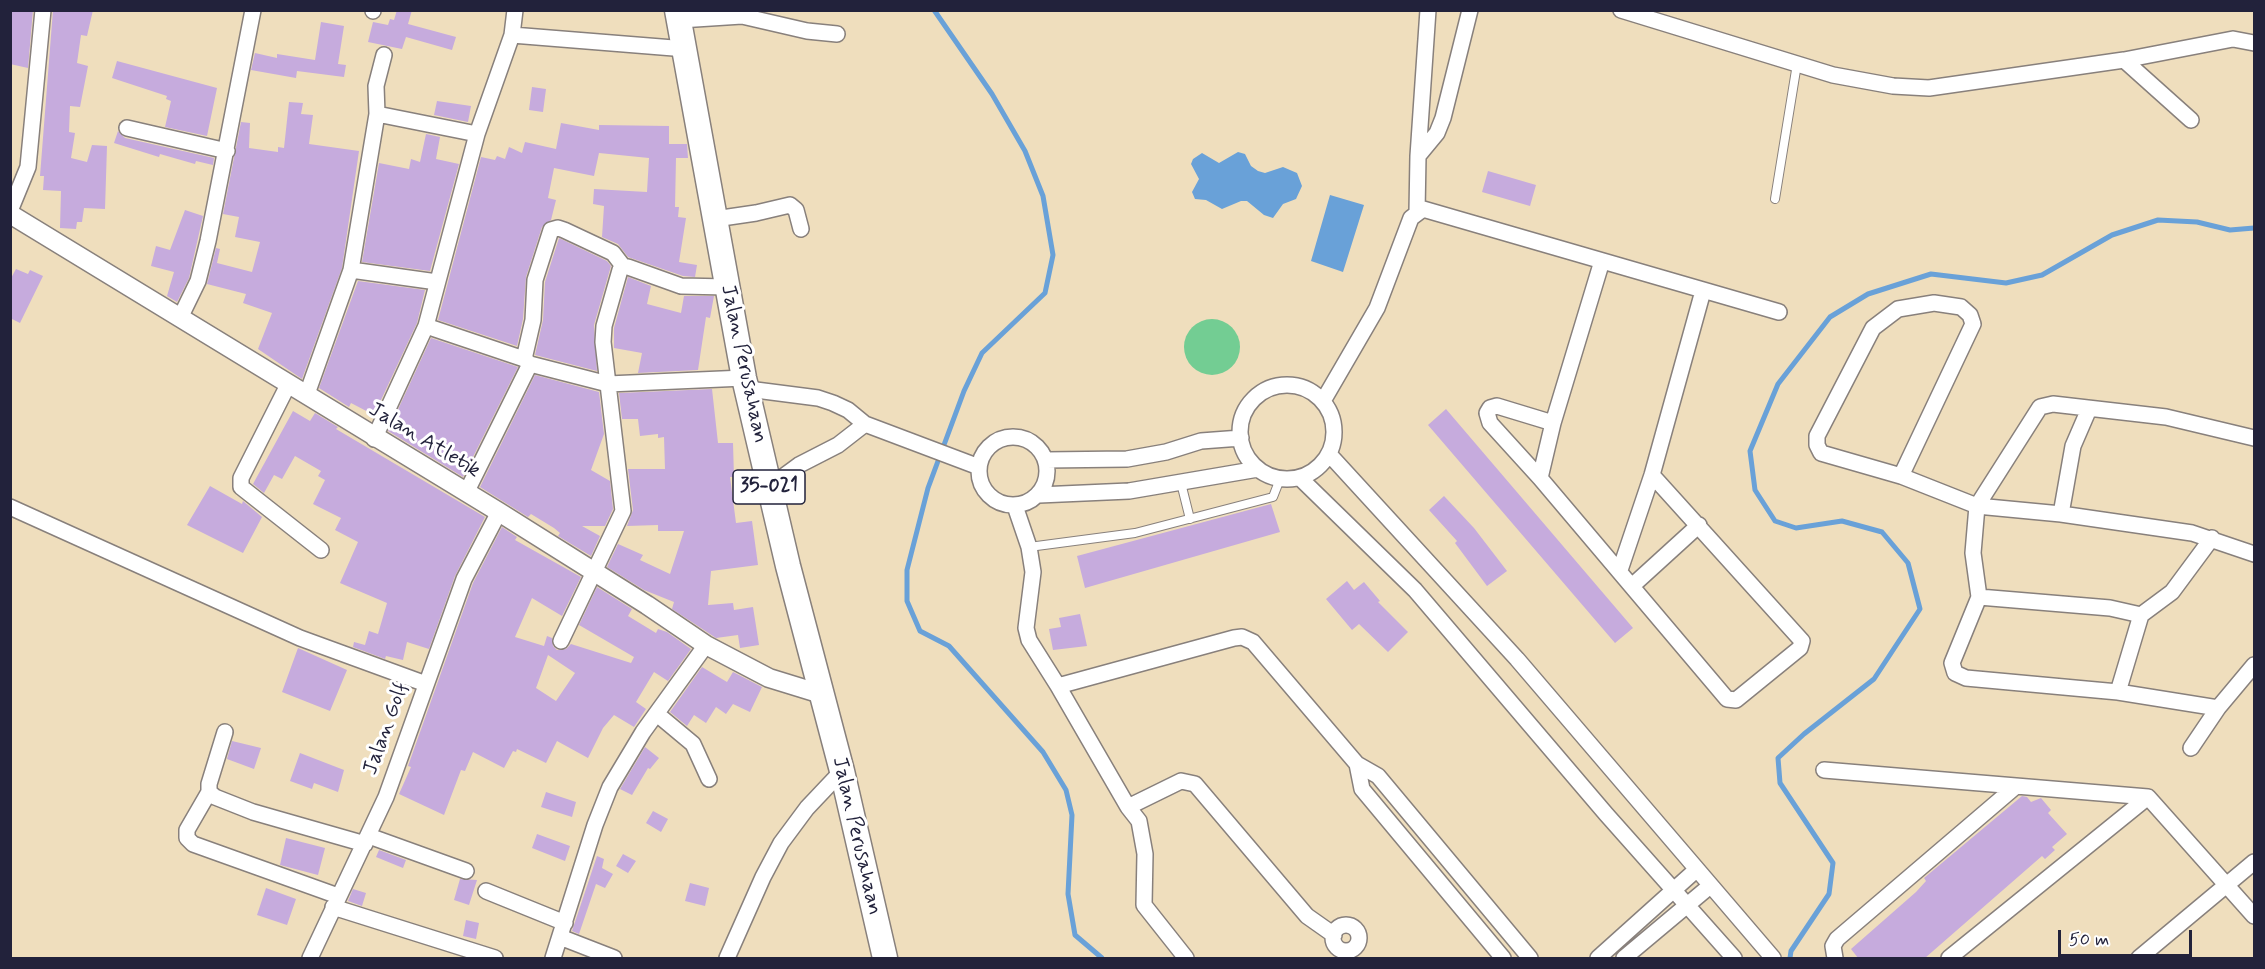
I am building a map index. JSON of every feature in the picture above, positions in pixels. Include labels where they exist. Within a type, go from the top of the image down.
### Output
[{"type":"main road","name":"Jalan Perusahaan","points":[[678,15],[746,383],[769,487],[842,771],[885,958]]},
{"type":"street","points":[[10,213],[28,167],[44,10]]},
{"type":"street","points":[[181,316],[200,275],[227,151],[253,10]]},
{"type":"street","points":[[374,439],[426,326],[477,134],[513,35],[514,10]]},
{"type":"street","points":[[1323,401],[1377,308],[1409,223],[1417,212],[1418,156],[1428,10]]},
{"type":"street","points":[[1418,156],[1437,133],[1443,118],[1470,10]]},
{"type":"street","points":[[1621,10],[1833,75],[1893,86],[1929,88],[2124,60],[2238,38],[2254,43]]},
{"type":"street","points":[[678,15],[742,16],[807,31],[837,34]]},
{"type":"street","points":[[513,35],[606,45],[686,50]]},
{"type":"street","points":[[307,394],[351,270],[377,114],[375,91],[384,55]]},
{"type":"street","points":[[2124,60],[2191,120]]},
{"type":"street","points":[[377,114],[477,134]]},
{"type":"street","points":[[127,128],[227,151]]},
{"type":"street","points":[[715,219],[790,205],[796,210],[801,229]]},
{"type":"street","points":[[1417,212],[1427,209],[1779,312]]},
{"type":"street","name":"Jalan Atletik","points":[[10,213],[181,316],[288,385],[307,394],[374,439],[593,571],[706,645],[769,678],[821,694]]},
{"type":"street","points":[[466,493],[527,361],[533,320],[535,280],[551,230],[558,228],[564,230],[613,253],[623,266],[675,284],[727,287]]},
{"type":"street","points":[[1540,478],[1553,423],[1602,261]]},
{"type":"street","points":[[561,641],[623,511],[603,335],[623,266]]},
{"type":"street","points":[[351,270],[437,282]]},
{"type":"street","points":[[1620,570],[1652,475],[1703,291]]},
{"type":"street","points":[[1901,476],[1973,324],[1970,315],[1961,307],[1934,303],[1898,309],[1873,328],[1817,436],[1817,445],[1826,456],[1901,476],[1977,506],[2061,514],[2192,532],[2254,554]]},
{"type":"street","points":[[426,326],[527,361],[608,384],[746,383],[818,398],[848,410],[865,424],[963,458],[979,466]]},
{"type":"street","points":[[288,385],[241,478],[241,487],[321,550]]},
{"type":"street","points":[[1278,386],[1297,386],[1316,394],[1330,413],[1334,427],[1334,441],[1322,465],[1300,478],[1280,479],[1258,469],[1250,460],[1241,438],[1240,428],[1246,409],[1268,389],[1278,386]]},
{"type":"street","points":[[2218,708],[2118,692],[1971,679],[1955,674],[1953,658],[1979,597],[1973,553],[1977,506],[2040,407],[2053,404],[2166,417],[2254,438]]},
{"type":"street","points":[[1553,423],[1497,406],[1490,408],[1487,413],[1490,423],[1620,570],[1728,700],[1738,699],[1800,648],[1801,639],[1652,475]]},
{"type":"street","points":[[2061,514],[2073,446],[2089,409]]},
{"type":"street","points":[[769,487],[800,465],[838,445],[865,424]]},
{"type":"street","points":[[1014,436],[1036,446],[1046,460],[1047,478],[1039,495],[1028,503],[1015,506],[1003,505],[992,499],[984,490],[979,466],[991,445],[1014,436]]},
{"type":"street","points":[[1046,460],[1127,459],[1166,452],[1201,441],[1241,438]]},
{"type":"street","points":[[1329,454],[1517,659],[1773,958]]},
{"type":"street","points":[[1039,495],[1130,491],[1258,469]]},
{"type":"street","points":[[1300,478],[1415,590],[1606,814],[1734,958]]},
{"type":"street","points":[[1015,506],[1029,547],[1033,572],[1027,633],[1035,652],[1058,686],[1138,821],[1145,854],[1144,905],[1186,958]]},
{"type":"street","points":[[10,507],[300,638],[426,684]]},
{"type":"street","name":"Jalan Golf","points":[[310,958],[335,901],[367,840],[464,579],[499,513]]},
{"type":"street","points":[[1632,586],[1699,525]]},
{"type":"street","points":[[2118,692],[2141,615],[2172,592],[2212,538]]},
{"type":"street","points":[[1979,597],[2110,608],[2141,615]]},
{"type":"street","points":[[1058,686],[1188,649],[1242,637],[1260,647],[1357,764],[1378,776],[1525,957]]},
{"type":"street","points":[[553,958],[610,787],[657,714],[706,645]]},
{"type":"street","points":[[2191,748],[2218,708],[2254,664]]},
{"type":"street","points":[[657,714],[693,744],[709,779]]},
{"type":"street","points":[[225,732],[209,784],[209,792],[187,830],[187,838],[193,844],[335,901],[495,958]]},
{"type":"street","points":[[1357,764],[1362,789],[1503,958]]},
{"type":"street","points":[[1824,770],[2148,797],[2254,916]]},
{"type":"street","points":[[727,958],[763,877],[781,843],[807,808],[842,771]]},
{"type":"street","points":[[1128,807],[1181,781],[1195,784],[1307,916],[1334,935],[1335,944],[1341,950],[1359,952]]},
{"type":"street","points":[[1835,958],[1833,946],[1837,939],[2015,787]]},
{"type":"street","points":[[209,792],[215,797],[253,812],[367,840],[466,871]]},
{"type":"street","points":[[1949,958],[2148,797]]},
{"type":"street","points":[[2139,958],[2254,862]]},
{"type":"street","points":[[1598,958],[1676,891],[1696,870]]},
{"type":"street","points":[[1624,958],[1710,886]]},
{"type":"street","points":[[486,891],[614,958]]},
{"type":"lane","points":[[1774,199],[1797,64]]},
{"type":"lane","points":[[1029,547],[1135,533],[1190,519],[1273,496],[1280,479]]},
{"type":"lane","points":[[1181,483],[1190,519]]},
{"type":"green space","points":[[1212,319],[1223,321],[1232,327],[1238,336],[1240,347],[1238,358],[1232,367],[1223,373],[1212,375],[1201,373],[1192,367],[1186,358],[1184,347],[1186,336],[1192,327],[1201,321]]},
{"type":"water","points":[[1238,152],[1245,154],[1251,166],[1258,171],[1265,173],[1283,167],[1297,173],[1302,186],[1296,199],[1283,204],[1273,218],[1264,215],[1247,201],[1241,201],[1222,209],[1206,200],[1195,199],[1192,192],[1199,179],[1191,164],[1193,159],[1202,153],[1219,163]]},
{"type":"water","points":[[1330,195],[1364,205],[1343,272],[1311,261]]},
{"type":"building","points":[[10,10],[33,10],[28,68],[10,64]]},
{"type":"building","points":[[53,10],[93,10],[87,36],[81,35],[77,63],[88,66],[80,107],[70,106],[69,132],[75,133],[71,158],[87,162],[92,145],[107,146],[105,209],[84,208],[82,222],[77,222],[76,229],[60,228],[61,191],[43,190],[44,176],[40,176]]},
{"type":"building","points":[[397,10],[412,10],[408,24],[456,37],[452,50],[406,37],[402,49],[368,42],[373,22],[388,25],[390,19],[394,20]]},
{"type":"building","points":[[321,22],[344,26],[338,64],[346,65],[344,77],[297,71],[296,78],[251,70],[255,53],[277,58],[277,54],[315,60]]},
{"type":"building","points":[[117,61],[217,88],[207,136],[165,127],[171,101],[166,99],[167,96],[112,78]]},
{"type":"building","points":[[532,87],[546,89],[543,112],[529,110]]},
{"type":"building","points":[[437,101],[471,106],[468,122],[434,115]]},
{"type":"building","points":[[289,102],[303,103],[301,114],[313,115],[309,144],[359,151],[342,268],[302,379],[258,349],[272,313],[243,303],[246,294],[207,284],[216,248],[220,249],[217,263],[252,272],[260,242],[235,237],[239,217],[223,214],[241,122],[250,123],[249,148],[278,152],[278,147],[284,148]]},
{"type":"building","points":[[561,123],[599,130],[599,125],[669,126],[669,144],[687,144],[688,158],[676,158],[675,207],[679,207],[678,217],[686,218],[679,262],[697,265],[695,277],[683,276],[628,257],[618,244],[602,237],[604,206],[593,204],[594,189],[647,192],[649,158],[599,153],[594,176],[554,168],[548,198],[556,200],[551,220],[542,227],[526,277],[523,319],[517,346],[438,320],[481,157],[495,160],[497,156],[505,159],[509,147],[522,153],[525,142],[556,149]]},
{"type":"building","points":[[118,131],[125,138],[214,158],[213,165],[196,161],[195,164],[160,154],[159,157],[114,143]]},
{"type":"building","points":[[426,134],[440,137],[436,159],[459,164],[430,271],[362,262],[379,163],[409,169],[411,159],[420,162]]},
{"type":"building","points":[[1488,171],[1536,185],[1530,206],[1482,192]]},
{"type":"building","points":[[185,210],[203,216],[189,278],[177,302],[167,296],[174,272],[151,266],[156,246],[170,250]]},
{"type":"building","points":[[559,238],[607,261],[611,266],[594,325],[597,371],[535,355],[543,320],[545,282]]},
{"type":"building","points":[[16,269],[28,274],[30,270],[43,276],[20,323],[10,318],[10,280]]},
{"type":"building","points":[[628,277],[651,286],[647,304],[681,313],[684,296],[714,296],[710,318],[706,317],[698,370],[638,373],[642,353],[614,348],[614,328]]},
{"type":"building","points":[[358,281],[425,290],[417,323],[374,415],[351,403],[349,407],[319,388]]},
{"type":"building","points":[[431,338],[518,367],[463,477],[388,431]]},
{"type":"building","points":[[535,375],[599,392],[604,434],[591,470],[610,481],[613,509],[605,526],[582,526],[600,536],[591,556],[558,536],[560,533],[554,528],[531,514],[528,517],[480,487]]},
{"type":"building","points":[[712,389],[718,443],[733,443],[734,477],[730,477],[736,523],[752,521],[758,565],[711,571],[708,605],[733,603],[734,610],[753,607],[759,645],[740,648],[738,635],[716,638],[672,609],[674,602],[644,590],[607,567],[618,544],[643,555],[640,560],[670,574],[684,531],[658,531],[658,525],[627,526],[633,510],[628,469],[665,469],[664,437],[658,438],[658,434],[640,436],[638,419],[622,419],[619,393]]},
{"type":"building","points":[[1446,409],[1633,628],[1615,643],[1428,425]]},
{"type":"building","points":[[293,411],[310,421],[315,413],[338,427],[336,429],[485,517],[455,576],[429,649],[407,642],[403,660],[386,656],[385,659],[353,647],[354,642],[365,645],[369,631],[378,634],[387,603],[340,583],[358,542],[335,530],[341,518],[313,504],[325,480],[318,476],[321,471],[295,456],[282,479],[274,475],[264,493],[253,484]]},
{"type":"building","points":[[210,486],[242,504],[243,501],[262,517],[243,553],[187,525]]},
{"type":"building","points":[[1444,496],[1474,528],[1507,571],[1487,586],[1455,543],[1457,541],[1429,510]]},
{"type":"building","points":[[1271,504],[1280,532],[1085,588],[1077,556]]},
{"type":"building","points":[[502,527],[517,537],[515,540],[581,577],[562,616],[532,598],[515,637],[544,646],[547,636],[552,638],[553,646],[557,650],[566,649],[571,644],[631,663],[634,657],[579,625],[597,587],[632,609],[628,616],[656,633],[658,629],[667,632],[691,649],[668,681],[654,672],[636,702],[646,709],[634,727],[614,715],[603,728],[588,758],[557,741],[546,763],[517,749],[516,752],[513,751],[504,768],[473,752],[465,771],[461,770],[444,815],[399,794],[411,767],[408,766],[473,583]],"holes":[[[548,655],[575,673],[556,701],[536,688]]]},
{"type":"building","points":[[1347,581],[1354,590],[1364,582],[1380,601],[1378,602],[1408,632],[1388,652],[1359,624],[1352,630],[1326,599]]},
{"type":"building","points":[[1080,614],[1087,646],[1053,650],[1049,629],[1061,627],[1059,618]]},
{"type":"building","points":[[298,648],[347,670],[330,711],[282,692]]},
{"type":"building","points":[[702,667],[727,682],[733,672],[762,687],[750,712],[733,704],[726,714],[716,707],[706,723],[694,715],[687,726],[670,712]]},
{"type":"building","points":[[232,741],[261,748],[254,769],[227,759]]},
{"type":"building","points":[[645,747],[659,758],[650,769],[648,768],[632,795],[620,789]]},
{"type":"building","points":[[300,753],[344,770],[338,792],[314,783],[312,789],[290,781]]},
{"type":"building","points":[[546,792],[576,802],[572,817],[541,807]]},
{"type":"building","points":[[2022,796],[2027,797],[2031,802],[2041,798],[2051,810],[2048,813],[2067,834],[2052,847],[2055,850],[2045,859],[2042,856],[1925,958],[1858,958],[1851,949],[1916,892],[1926,881],[1924,878]]},
{"type":"building","points":[[653,811],[668,819],[661,832],[646,823]]},
{"type":"building","points":[[537,834],[570,846],[565,861],[532,848]]},
{"type":"building","points":[[286,838],[325,848],[318,875],[280,865]]},
{"type":"building","points":[[379,850],[406,860],[403,868],[376,857]]},
{"type":"building","points":[[623,854],[636,861],[628,873],[616,866]]},
{"type":"building","points":[[597,856],[604,859],[602,868],[613,874],[605,888],[596,884],[579,934],[572,931]]},
{"type":"building","points":[[460,879],[477,880],[469,905],[454,900]]},
{"type":"building","points":[[690,883],[709,888],[705,906],[685,901]]},
{"type":"building","points":[[266,888],[296,899],[287,925],[257,915]]},
{"type":"building","points":[[353,889],[366,893],[362,906],[348,901]]},
{"type":"building","points":[[466,920],[479,923],[476,939],[463,936]]},
{"type":"waterway","points":[[934,10],[992,94],[1025,151],[1043,196],[1053,255],[1045,293],[982,353],[964,391],[928,488],[907,570],[907,601],[920,631],[949,646],[1043,752],[1066,790],[1072,815],[1068,894],[1075,935],[1102,958]]},
{"type":"waterway","points":[[1790,958],[1791,951],[1829,894],[1833,863],[1780,783],[1778,758],[1804,734],[1874,679],[1920,609],[1908,563],[1882,532],[1842,521],[1796,528],[1775,521],[1755,490],[1750,451],[1778,384],[1830,317],[1868,294],[1931,274],[2006,283],[2042,275],[2112,235],[2158,220],[2197,222],[2230,230],[2254,228]]}]
